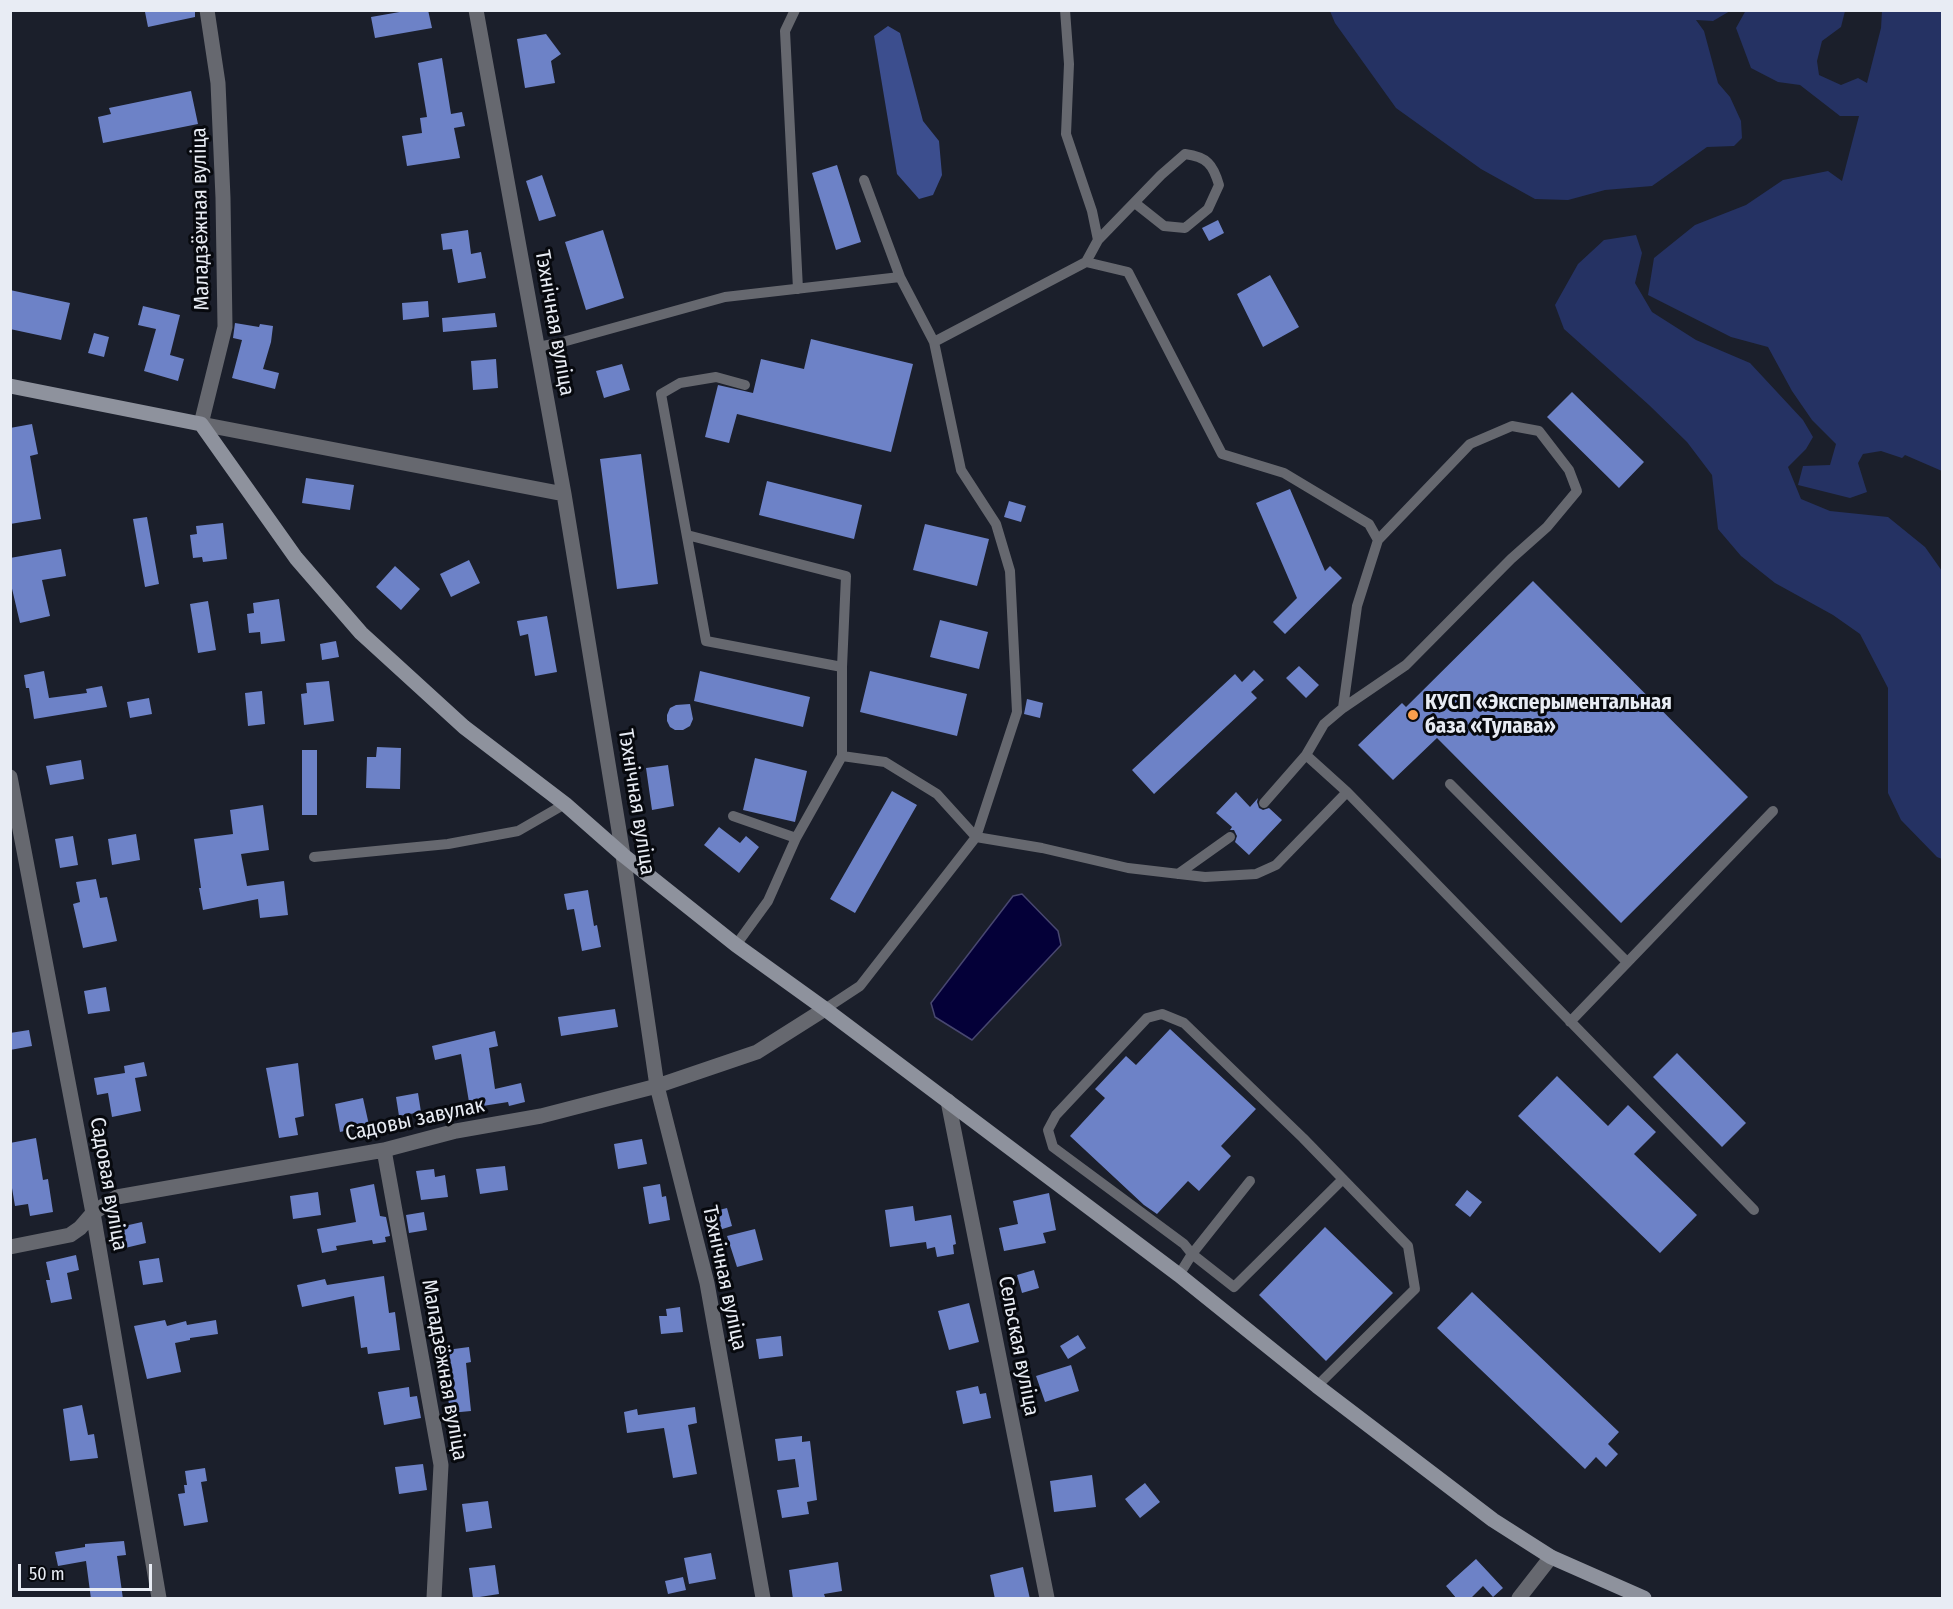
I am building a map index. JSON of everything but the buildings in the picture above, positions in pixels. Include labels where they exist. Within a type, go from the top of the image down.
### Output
[{"type":"street","name":"Маладзёжная вуліца","points":[[201,424],[225,327],[218,83],[207,10]]},
{"type":"street","name":"Тэхнічная вуліца","points":[[476,10],[564,494],[623,855],[657,1086],[707,1283],[763,1599]]},
{"type":"street","points":[[10,386],[564,494]]},
{"type":"street","points":[[201,424],[296,558],[361,633],[464,727],[565,804],[623,855],[736,945],[825,1009],[1179,1275],[1317,1386],[1493,1520],[1551,1557],[1644,1599]]},
{"type":"street","name":"Садовая вуліца","points":[[10,777],[93,1213],[159,1599]]},
{"type":"street","name":"Садовы завулак","points":[[10,1247],[70,1235],[80,1228],[93,1213],[117,1197],[384,1150],[456,1131],[541,1116],[657,1086],[757,1052],[825,1009]]},
{"type":"street","name":"Сельская вуліца","points":[[948,1101],[1047,1599]]},
{"type":"street","name":"Маладзёжная вуліца","points":[[384,1150],[441,1465],[434,1599]]},
{"type":"street","points":[[1519,1599],[1551,1557]]},
{"type":"lane","points":[[795,10],[785,31],[798,288]]},
{"type":"lane","points":[[1065,10],[1069,64],[1066,134],[1092,211],[1098,240]]},
{"type":"lane","points":[[934,342],[1086,262],[1098,240],[1161,174],[1185,154],[1200,156],[1214,169],[1219,185],[1208,209],[1185,228],[1164,226],[1135,203]]},
{"type":"lane","points":[[825,1009],[860,986],[976,837],[1017,712],[1010,571],[996,524],[962,470],[934,342],[900,277],[864,180]]},
{"type":"lane","points":[[1086,262],[1128,272],[1222,454],[1284,473],[1369,524],[1378,540]]},
{"type":"lane","points":[[537,347],[560,343],[725,297],[900,277]]},
{"type":"lane","points":[[745,385],[716,377],[680,383],[661,394],[706,641],[842,667]]},
{"type":"lane","points":[[1264,803],[1306,754],[1324,724],[1342,708],[1406,665],[1511,559],[1547,527],[1577,491],[1569,470],[1539,431],[1512,426],[1470,444],[1378,540],[1357,606],[1342,708]]},
{"type":"lane","points":[[687,535],[846,576],[842,667],[842,756],[796,838],[768,902],[736,945]]},
{"type":"lane","points":[[1306,754],[1347,792],[1754,1210]]},
{"type":"lane","points":[[842,756],[885,762],[937,794],[976,837],[1042,848],[1128,868],[1205,877],[1256,874],[1276,865],[1347,792]]},
{"type":"lane","points":[[1450,784],[1627,962]]},
{"type":"lane","points":[[314,857],[448,844],[518,831],[565,804]]},
{"type":"lane","points":[[1570,1022],[1773,811]]},
{"type":"lane","points":[[733,816],[796,838]]},
{"type":"lane","points":[[1178,874],[1230,837]]},
{"type":"lane","points":[[1317,1386],[1415,1289],[1408,1246],[1343,1179],[1184,1023],[1162,1014],[1147,1018],[1056,1115],[1048,1130],[1053,1147],[1184,1244],[1192,1254],[1234,1287],[1343,1179]]},
{"type":"lane","points":[[1179,1275],[1192,1254],[1250,1181]]},
{"type":"shaded area","points":[[1746,10],[1845,11],[1841,27],[1822,41],[1817,61],[1819,75],[1841,85],[1858,78],[1867,83],[1881,28],[1882,11],[1942,11],[1942,471],[1905,455],[1902,458],[1881,451],[1863,454],[1858,463],[1867,492],[1850,498],[1798,485],[1803,466],[1830,465],[1836,444],[1812,420],[1792,391],[1768,347],[1731,337],[1648,295],[1654,258],[1695,225],[1746,205],[1783,180],[1828,171],[1842,181],[1859,116],[1840,116],[1800,85],[1778,82],[1751,68],[1736,28]]},
{"type":"shaded area","points":[[1330,11],[1730,11],[1713,21],[1696,20],[1704,31],[1718,83],[1730,97],[1741,121],[1742,138],[1734,146],[1707,147],[1652,186],[1605,190],[1568,200],[1535,199],[1481,169],[1396,108],[1335,23]]},
{"type":"shaded area","points":[[888,26],[900,33],[923,121],[939,141],[942,175],[933,195],[919,199],[897,174],[874,36]]},
{"type":"shaded area","points":[[1636,235],[1642,253],[1635,283],[1652,312],[1696,340],[1750,363],[1803,420],[1813,437],[1806,449],[1788,467],[1801,499],[1830,511],[1888,517],[1925,547],[1942,571],[1942,859],[1937,857],[1901,820],[1888,793],[1888,688],[1860,634],[1833,615],[1775,583],[1741,556],[1718,529],[1712,475],[1687,442],[1564,329],[1555,305],[1578,264],[1604,240]]},
{"type":"shaded area","points":[[1022,894],[1058,931],[1061,945],[972,1040],[935,1017],[931,1003],[1013,896]]},
{"type":"place","name":"КУСП «Эксперыментальная база «Тулава»","points":[[1413,715]]}]
